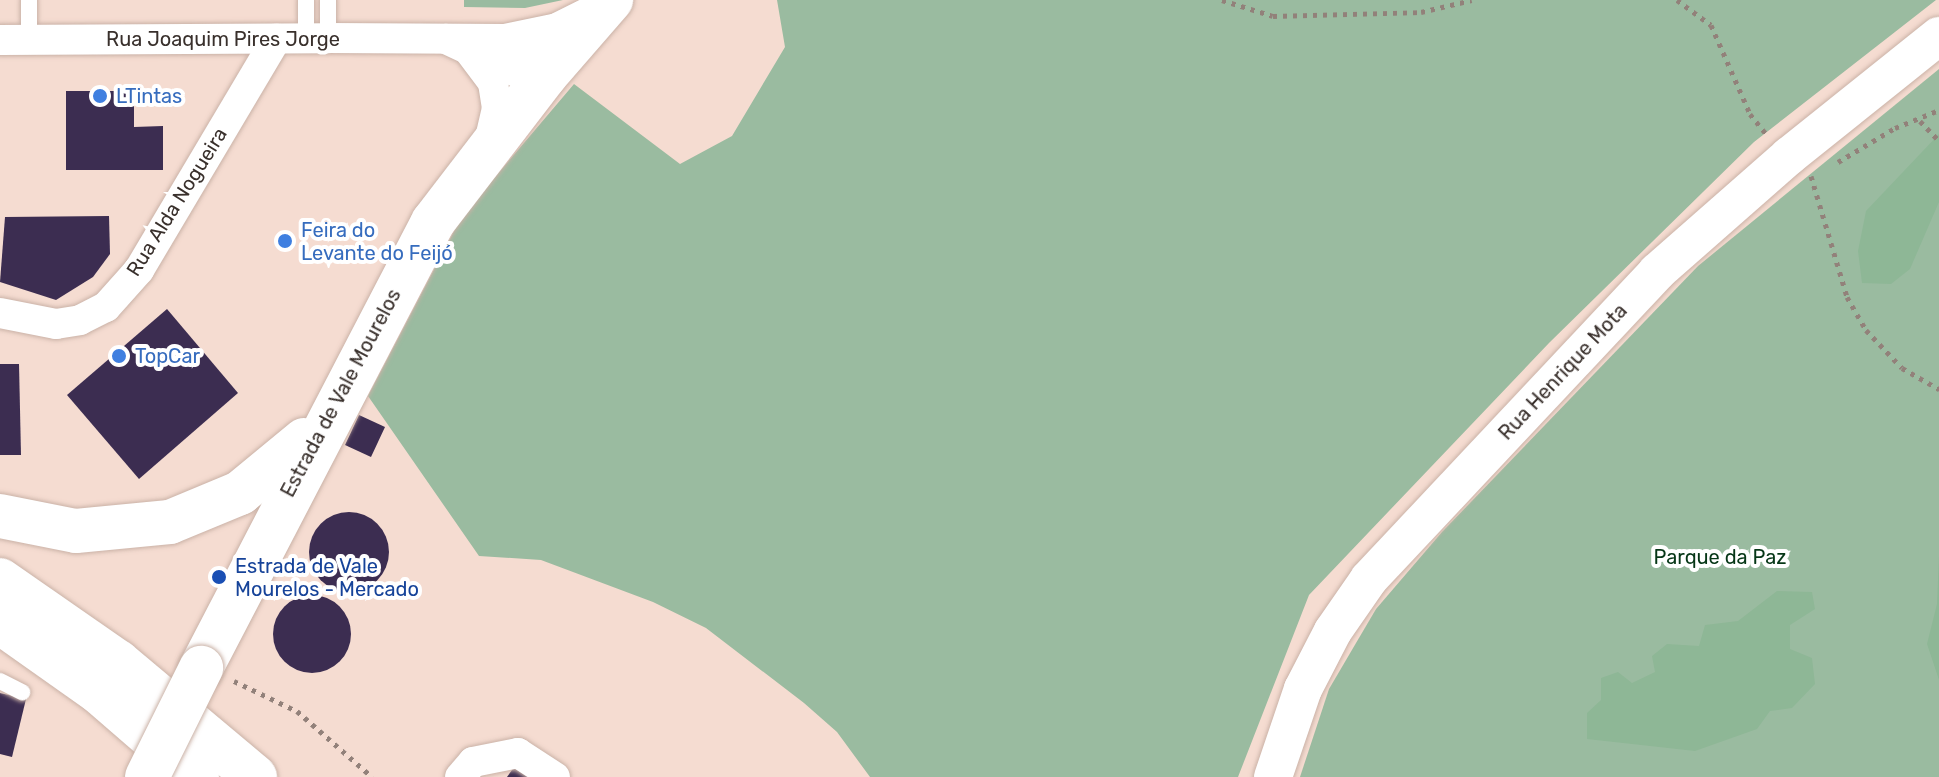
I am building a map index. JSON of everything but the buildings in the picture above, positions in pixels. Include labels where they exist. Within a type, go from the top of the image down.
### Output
[{"type":"main road","name":"Estrada de Vale Mourelos","points":[[147,777],[212,672],[355,365],[433,222],[545,76],[610,2]]},
{"type":"main road","points":[[0,516],[51,528],[103,531],[148,527],[217,505],[259,480],[299,447],[355,365]]},
{"type":"main road","points":[[0,580],[118,662],[255,777]]},
{"type":"main road","points":[[0,622],[99,692],[197,777]]},
{"type":"street","name":"Rua Joaquim Pires Jorge","points":[[15,40],[317,39],[458,44],[505,39],[557,28],[610,2]]},
{"type":"street","name":"Rua Henrique Mota","points":[[1273,777],[1303,689],[1333,631],[1369,579],[1657,272],[1789,156],[1939,36]]},
{"type":"street","name":"Rua Alda Nogueira","points":[[0,313],[56,324],[80,320],[106,307],[139,270],[276,39]]},
{"type":"street","name":"Rua Joaquim Pires Jorge","points":[[458,44],[529,78],[545,76],[541,59],[505,39]]},
{"type":"street","points":[[458,44],[493,83],[497,108],[488,147]]},
{"type":"street","points":[[460,777],[473,762],[518,753],[555,777]]},
{"type":"lane","points":[[15,40],[29,0]]},
{"type":"lane","points":[[306,0],[317,39]]},
{"type":"lane","points":[[317,39],[328,0]]},
{"type":"lane","points":[[0,681],[22,692]]},
{"type":"path","points":[[1222,0],[1273,16],[1421,12],[1472,0]]},
{"type":"path","points":[[1677,0],[1711,25],[1750,114],[1765,133]]},
{"type":"path","points":[[1830,166],[1895,128],[1920,121],[1939,110]]},
{"type":"path","points":[[1920,121],[1939,141]]},
{"type":"path","points":[[1819,167],[1808,169],[1847,297],[1883,351],[1939,389]]},
{"type":"path","points":[[212,672],[297,711],[372,777]]},
{"type":"green space","points":[[464,0],[563,0],[525,8],[464,7]]},
{"type":"green space","points":[[777,0],[1936,0],[1754,142],[1549,343],[1309,595],[1238,777],[870,777],[837,732],[706,628],[653,602],[541,560],[479,556],[368,396],[462,216],[574,84],[680,164],[732,136],[785,47]]},
{"type":"green space","name":"Parque da Paz","points":[[1939,69],[1939,777],[1300,777],[1329,689],[1376,609],[1442,532],[1698,266]]},
{"type":"green space","points":[[1939,134],[1939,202],[1910,269],[1891,284],[1862,283],[1858,251],[1866,211]]},
{"type":"green space","points":[[1939,556],[1939,680],[1927,644],[1937,604]]},
{"type":"green space","points":[[1777,591],[1812,592],[1815,609],[1790,625],[1790,649],[1812,658],[1815,684],[1792,708],[1770,711],[1757,729],[1695,751],[1587,739],[1587,713],[1601,700],[1601,678],[1618,672],[1632,683],[1655,672],[1652,656],[1667,644],[1699,646],[1705,625],[1738,621]]},
{"type":"place","name":"LTintas","points":[[100,96]]},
{"type":"place","name":"Feira do Levante do Feijó","points":[[285,241]]},
{"type":"place","name":"TopCar","points":[[119,356]]},
{"type":"place","name":"Estrada de Vale Mourelos - Mercado","points":[[219,577]]}]
